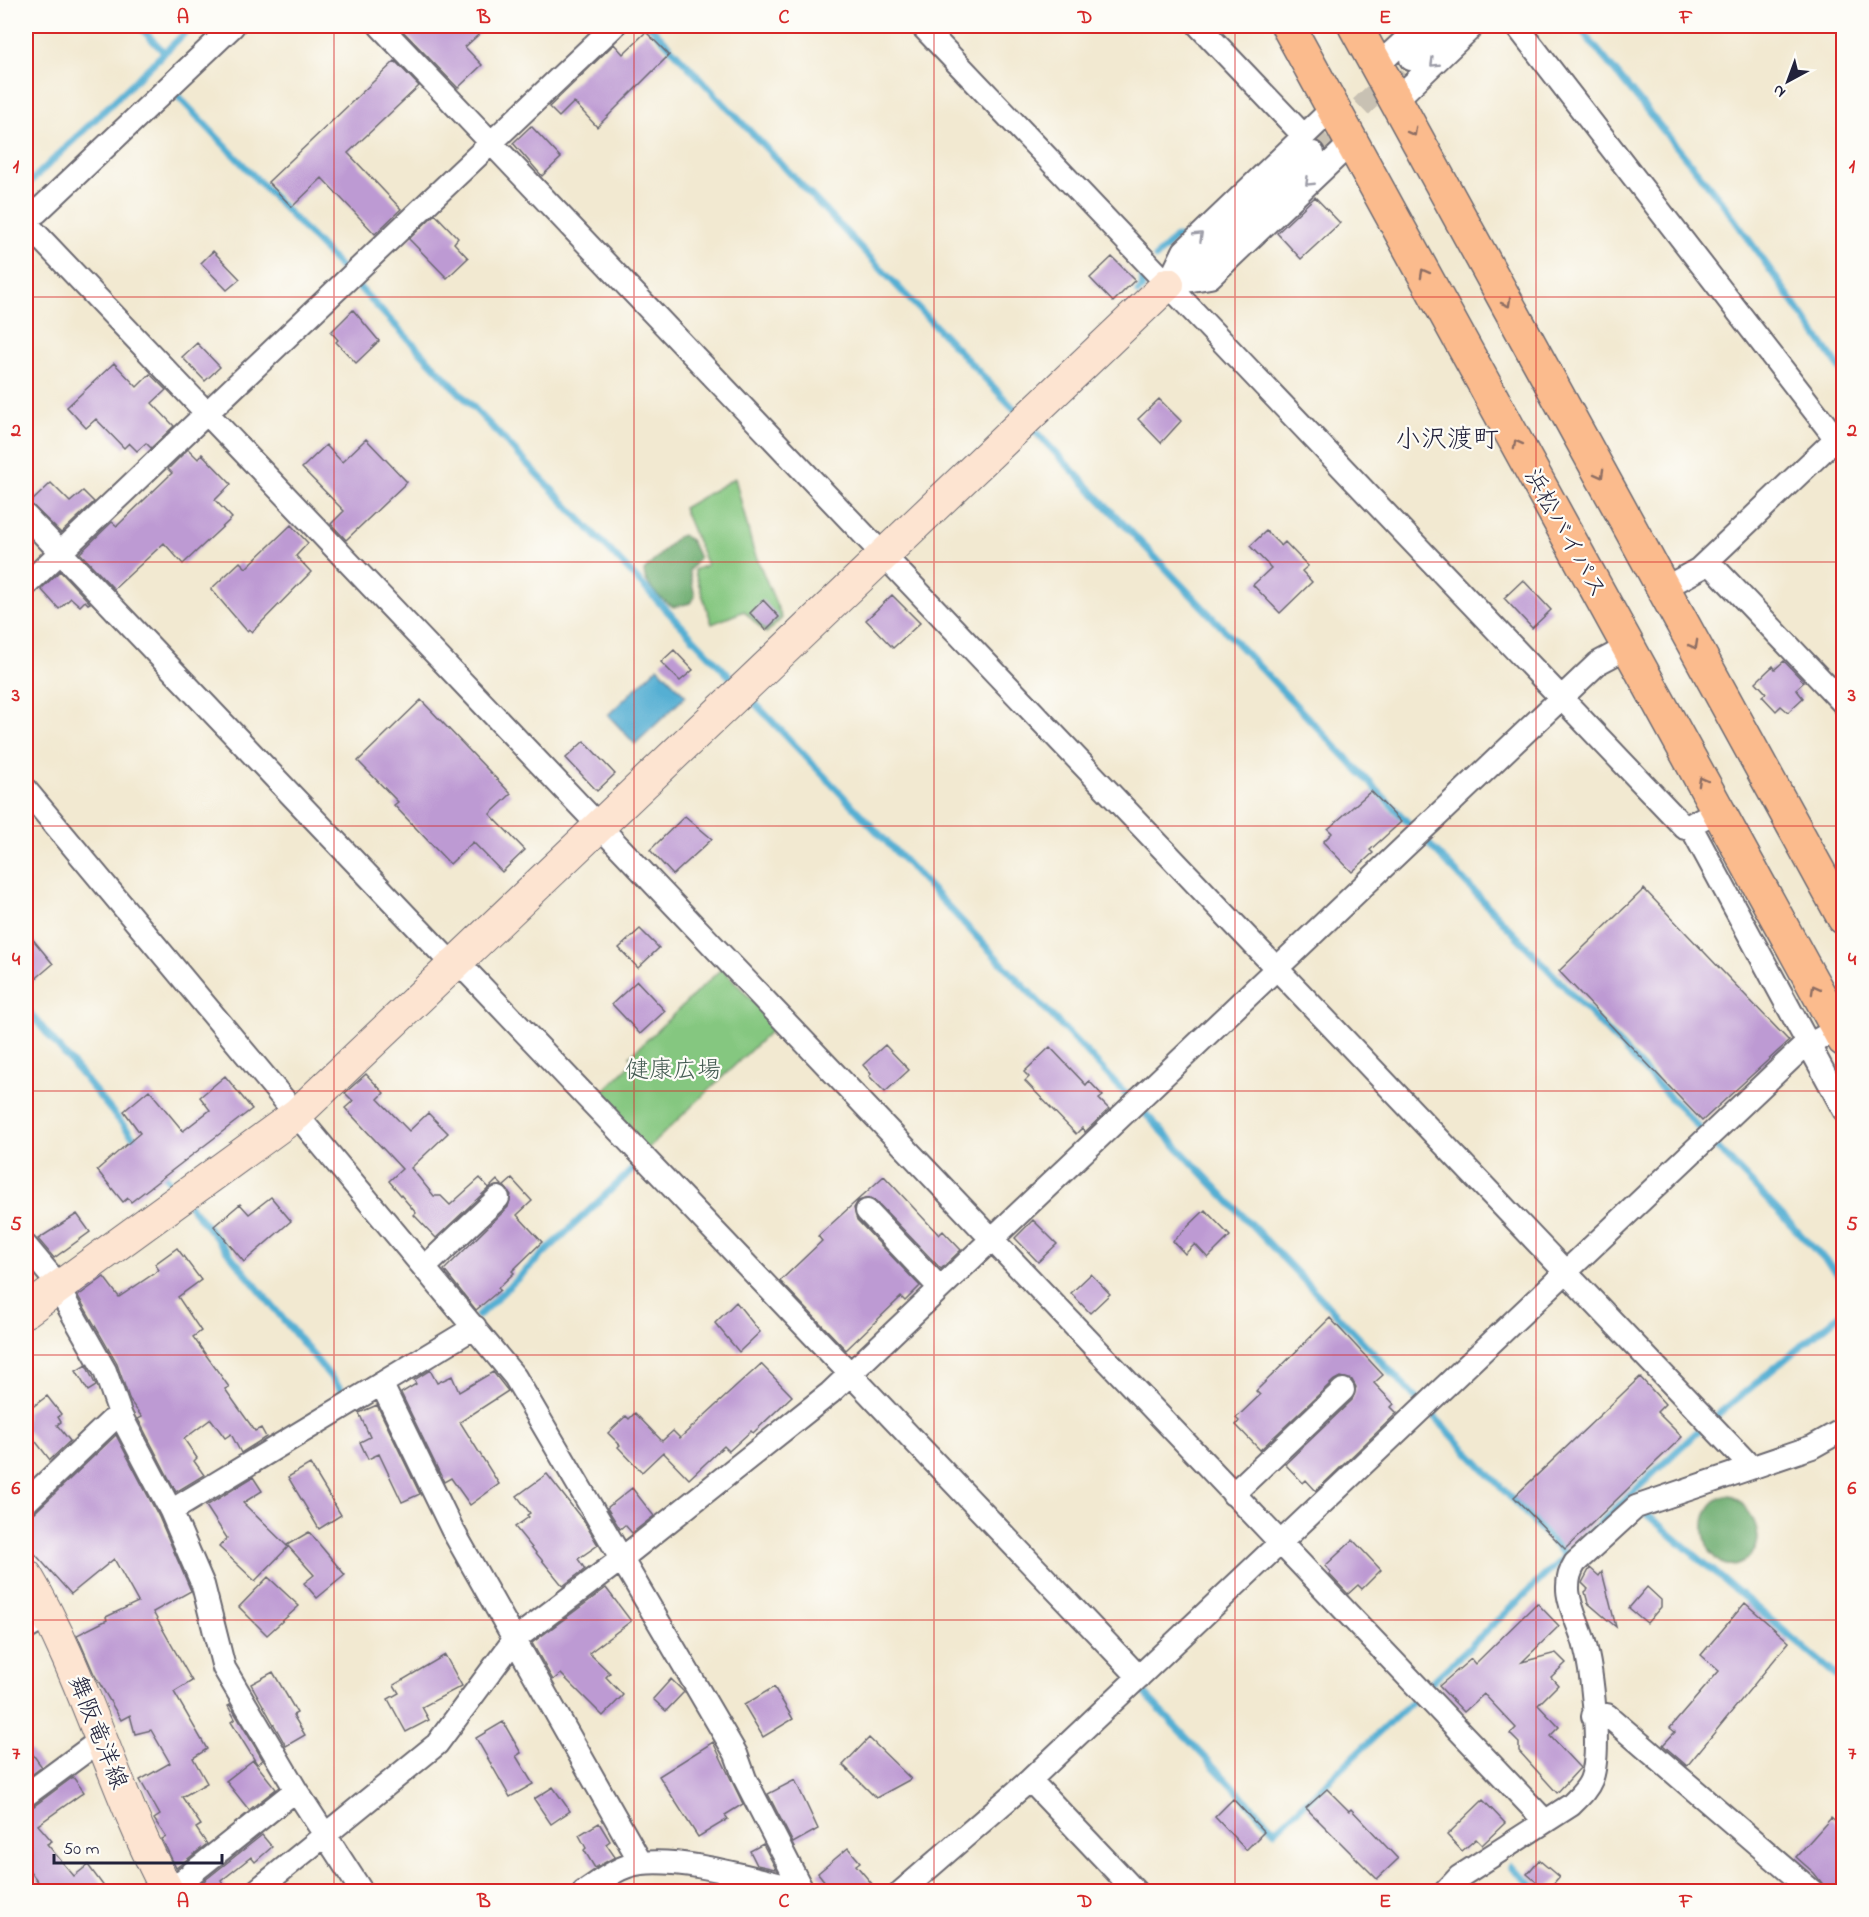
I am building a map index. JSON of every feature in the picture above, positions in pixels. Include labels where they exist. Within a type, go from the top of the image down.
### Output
[{"type":"highway","name":"浜松バイパス","points":[[1288,26],[1628,647],[1704,818],[1840,1035]]},
{"type":"highway","points":[[1355,26],[1844,918]]},
{"type":"street","points":[[26,217],[37,212],[233,26]]},
{"type":"street","points":[[380,26],[1751,1467]]},
{"type":"street","points":[[26,585],[614,26]]},
{"type":"street","points":[[922,26],[1685,828],[1704,818],[1808,1045],[1844,1110]]},
{"type":"street","points":[[1199,26],[1308,145]]},
{"type":"street","points":[[1377,66],[1420,26]]},
{"type":"street","points":[[1411,59],[1446,26]]},
{"type":"street","points":[[1396,99],[1473,26]]},
{"type":"street","points":[[1517,26],[1841,440],[1699,569],[1663,589]]},
{"type":"street","points":[[26,1311],[297,1114],[1168,284],[1197,264],[1308,145],[1333,108]]},
{"type":"street","points":[[1168,284],[1210,277],[1352,142]]},
{"type":"street","points":[[26,223],[205,414],[1545,1821]]},
{"type":"street","points":[[26,516],[1139,1677]]},
{"type":"street","points":[[1708,561],[1844,705]]},
{"type":"street","points":[[255,1892],[437,1744],[513,1640],[620,1560],[830,1393],[1598,663],[1628,647]]},
{"type":"street","points":[[26,790],[476,1327],[527,1396],[620,1560],[736,1754],[745,1779],[801,1887],[789,1887],[723,1871],[641,1863],[618,1870],[584,1892]]},
{"type":"street","points":[[901,1892],[1030,1780],[1808,1045],[1840,1035]]},
{"type":"street","points":[[425,1267],[498,1198]]},
{"type":"street","points":[[867,1211],[940,1288]]},
{"type":"street","points":[[26,1246],[51,1276],[105,1371],[120,1416],[171,1511],[203,1586],[224,1668],[296,1790],[362,1892]]},
{"type":"street","points":[[171,1511],[476,1327]]},
{"type":"street","points":[[382,1385],[452,1529],[641,1863]]},
{"type":"street","points":[[1233,1494],[1343,1390]]},
{"type":"street","points":[[26,1502],[111,1421],[120,1416]]},
{"type":"street","points":[[1445,1892],[1459,1877],[1577,1799],[1591,1780],[1595,1765],[1589,1662],[1566,1585],[1572,1569],[1636,1507],[1839,1439]]},
{"type":"street","name":"舞阪竜洋線","points":[[26,1575],[37,1623],[103,1742],[168,1891]]},
{"type":"street","points":[[1593,1716],[1607,1716],[1813,1892]]},
{"type":"street","points":[[26,1795],[91,1747],[103,1742]]},
{"type":"street","points":[[1030,1780],[1136,1892]]},
{"type":"street","points":[[168,1891],[296,1790]]},
{"type":"green space","points":[[735,478],[753,549],[782,618],[766,633],[744,611],[712,624],[694,570],[707,565],[683,508]]},
{"type":"green space","points":[[683,535],[691,541],[699,558],[689,571],[695,596],[690,603],[674,607],[654,592],[647,582],[644,571],[677,537]]},
{"type":"green space","name":"健康広場","points":[[722,968],[776,1026],[645,1151],[595,1099],[634,1061],[630,1056]]},
{"type":"green space","points":[[1731,1495],[1746,1508],[1752,1517],[1758,1536],[1757,1545],[1752,1554],[1744,1561],[1731,1565],[1719,1562],[1711,1552],[1705,1539],[1704,1524],[1707,1511],[1716,1500]]},
{"type":"water","points":[[658,667],[686,696],[635,744],[608,715]]},
{"type":"building","points":[[398,26],[488,26],[465,47],[482,65],[458,88]]},
{"type":"building","points":[[646,32],[669,55],[597,127],[574,102],[559,117],[549,107],[614,44],[623,54]]},
{"type":"building","points":[[395,61],[419,86],[348,153],[401,209],[375,234],[322,178],[292,207],[268,182]]},
{"type":"building","points":[[531,126],[561,158],[542,176],[513,143]]},
{"type":"building","points":[[1315,197],[1340,223],[1301,259],[1277,233]]},
{"type":"building","points":[[435,214],[458,238],[454,243],[468,258],[447,278],[409,239]]},
{"type":"building","points":[[213,251],[240,279],[227,290],[201,263]]},
{"type":"building","points":[[1112,257],[1135,280],[1113,302],[1090,278]]},
{"type":"building","points":[[353,310],[379,341],[356,363],[336,342],[338,340],[331,332]]},
{"type":"building","points":[[197,343],[220,367],[205,381],[182,357]]},
{"type":"building","points":[[114,363],[137,387],[150,374],[166,390],[152,403],[174,426],[151,448],[146,443],[137,451],[129,443],[124,448],[96,419],[86,428],[67,407]]},
{"type":"building","points":[[1159,399],[1181,421],[1161,443],[1138,419]]},
{"type":"building","points":[[366,439],[407,482],[346,540],[331,524],[344,511],[302,468],[326,445],[342,462]]},
{"type":"building","points":[[188,449],[198,459],[202,454],[231,484],[215,500],[232,518],[183,564],[164,543],[114,589],[80,553],[112,522],[117,526],[172,473],[168,469]]},
{"type":"building","points":[[51,483],[70,502],[83,491],[94,502],[61,533],[30,503]]},
{"type":"building","points":[[291,525],[308,543],[296,556],[311,572],[252,632],[249,629],[247,631],[211,589],[240,562],[246,568]]},
{"type":"building","points":[[1266,531],[1281,546],[1285,542],[1308,566],[1302,571],[1312,582],[1280,613],[1253,585],[1271,568],[1250,546]]},
{"type":"building","points":[[60,571],[90,603],[85,601],[80,606],[71,598],[59,609],[41,589]]},
{"type":"building","points":[[1523,580],[1551,610],[1532,628],[1504,598]]},
{"type":"building","points":[[892,595],[920,623],[893,648],[866,620]]},
{"type":"building","points":[[763,600],[779,617],[766,630],[750,613]]},
{"type":"building","points":[[674,650],[693,670],[680,681],[661,662]]},
{"type":"building","points":[[1784,661],[1804,682],[1796,689],[1803,698],[1788,712],[1781,706],[1776,711],[1762,696],[1766,693],[1756,682],[1773,666],[1775,669]]},
{"type":"building","points":[[421,700],[511,794],[490,814],[525,850],[502,872],[473,842],[450,864],[394,805],[398,802],[358,761]]},
{"type":"building","points":[[584,741],[615,774],[597,791],[566,758]]},
{"type":"building","points":[[1371,791],[1401,822],[1370,850],[1373,853],[1352,872],[1323,842],[1332,833],[1328,829]]},
{"type":"building","points":[[685,816],[712,839],[673,875],[650,850]]},
{"type":"building","points":[[1644,889],[1789,1041],[1702,1121],[1559,971]]},
{"type":"building","points":[[640,929],[659,948],[638,968],[619,948]]},
{"type":"building","points":[[26,931],[53,964],[26,987]]},
{"type":"building","points":[[637,981],[665,1011],[640,1034],[612,1004]]},
{"type":"building","points":[[885,1045],[909,1070],[885,1092],[869,1076],[871,1074],[863,1065]]},
{"type":"building","points":[[1050,1047],[1086,1085],[1089,1081],[1103,1096],[1099,1099],[1109,1109],[1085,1132],[1082,1128],[1076,1134],[1025,1081],[1029,1077],[1024,1072]]},
{"type":"building","points":[[366,1074],[384,1093],[378,1099],[409,1131],[428,1113],[448,1133],[411,1168],[434,1196],[441,1196],[450,1205],[480,1178],[489,1188],[436,1238],[414,1215],[416,1213],[389,1181],[402,1169],[345,1108],[353,1101],[345,1093]]},
{"type":"building","points":[[225,1076],[252,1109],[131,1202],[128,1198],[123,1202],[97,1170],[140,1133],[124,1111],[149,1090],[183,1131],[210,1110],[200,1097]]},
{"type":"building","points":[[884,1176],[939,1235],[943,1231],[961,1250],[941,1269],[876,1201],[870,1198],[858,1201],[854,1208],[857,1220],[920,1286],[905,1301],[901,1297],[846,1350],[780,1281],[822,1241],[818,1236]]},
{"type":"building","points":[[512,1179],[532,1201],[517,1215],[542,1242],[512,1271],[514,1273],[498,1288],[500,1290],[476,1310],[444,1270],[508,1207],[511,1195],[504,1186]]},
{"type":"building","points":[[497,1180],[502,1185],[489,1188]]},
{"type":"building","points":[[271,1197],[291,1221],[244,1262],[214,1226],[240,1204],[249,1214]]},
{"type":"building","points":[[1205,1210],[1230,1236],[1208,1258],[1195,1244],[1185,1254],[1173,1241]]},
{"type":"building","points":[[77,1214],[90,1232],[54,1258],[38,1239]]},
{"type":"building","points":[[1033,1220],[1057,1244],[1038,1262],[1015,1238]]},
{"type":"building","points":[[177,1248],[201,1280],[178,1297],[201,1331],[193,1337],[229,1387],[225,1389],[255,1431],[261,1428],[266,1437],[241,1453],[231,1434],[225,1438],[211,1419],[184,1439],[197,1458],[194,1461],[204,1475],[176,1492],[138,1419],[142,1417],[130,1401],[117,1364],[78,1296],[104,1277],[119,1297],[159,1270],[155,1264]]},
{"type":"building","points":[[1091,1274],[1110,1294],[1090,1313],[1071,1293]]},
{"type":"building","points":[[736,1302],[760,1332],[739,1352],[715,1323]]},
{"type":"building","points":[[1330,1318],[1383,1375],[1374,1383],[1394,1404],[1391,1407],[1397,1413],[1316,1491],[1306,1480],[1303,1483],[1285,1464],[1352,1400],[1356,1387],[1352,1380],[1340,1377],[1334,1380],[1260,1450],[1236,1425],[1239,1421],[1236,1418],[1260,1395],[1256,1391]]},
{"type":"building","points":[[761,1364],[792,1396],[753,1433],[751,1431],[729,1451],[724,1446],[689,1479],[663,1452],[642,1472],[608,1433],[626,1416],[629,1419],[635,1413],[662,1441],[673,1431],[680,1438]]},
{"type":"building","points":[[86,1365],[96,1386],[88,1391],[76,1371]]},
{"type":"building","points":[[430,1370],[437,1383],[452,1376],[459,1392],[493,1372],[508,1391],[460,1422],[499,1484],[470,1505],[451,1478],[444,1482],[401,1393],[416,1384],[414,1380]]},
{"type":"building","points":[[1640,1377],[1665,1404],[1657,1412],[1682,1437],[1565,1549],[1514,1497]]},
{"type":"building","points":[[47,1396],[61,1414],[58,1417],[61,1422],[57,1425],[70,1441],[50,1460],[26,1429],[26,1412]]},
{"type":"building","points":[[377,1405],[420,1494],[402,1502],[379,1454],[368,1459],[360,1442],[370,1437],[359,1413]]},
{"type":"building","points":[[116,1435],[159,1517],[191,1591],[153,1612],[192,1681],[174,1692],[207,1749],[193,1758],[207,1783],[182,1797],[201,1825],[196,1828],[207,1844],[176,1868],[162,1839],[166,1837],[154,1819],[160,1815],[140,1780],[170,1763],[151,1730],[135,1734],[130,1715],[121,1720],[94,1674],[77,1635],[107,1620],[106,1617],[138,1602],[114,1559],[71,1594],[26,1544],[26,1516],[35,1512]]},
{"type":"building","points":[[310,1464],[341,1515],[319,1529],[288,1477]]},
{"type":"building","points":[[547,1474],[585,1523],[598,1545],[578,1559],[585,1569],[563,1586],[515,1527],[529,1517],[527,1515],[530,1513],[517,1496]]},
{"type":"building","points":[[253,1477],[262,1491],[243,1503],[288,1547],[255,1581],[219,1547],[227,1538],[206,1506]]},
{"type":"building","points":[[632,1488],[654,1516],[632,1533],[625,1525],[620,1529],[607,1508]]},
{"type":"building","points":[[309,1532],[345,1575],[317,1598],[304,1583],[314,1575],[287,1545]]},
{"type":"building","points":[[1353,1540],[1381,1570],[1362,1589],[1358,1585],[1348,1594],[1329,1574],[1331,1572],[1325,1566]]},
{"type":"building","points":[[1590,1568],[1599,1576],[1602,1572],[1616,1627],[1588,1603],[1585,1592],[1588,1589],[1582,1583]]},
{"type":"building","points":[[268,1577],[299,1606],[267,1635],[239,1607]]},
{"type":"building","points":[[1647,1587],[1661,1600],[1661,1607],[1647,1623],[1629,1608]]},
{"type":"building","points":[[606,1588],[631,1621],[589,1653],[610,1673],[606,1677],[623,1695],[603,1716],[561,1674],[553,1680],[532,1643]]},
{"type":"building","points":[[1537,1603],[1559,1626],[1522,1662],[1556,1653],[1566,1663],[1551,1677],[1558,1685],[1538,1705],[1559,1727],[1550,1736],[1580,1768],[1557,1793],[1519,1751],[1519,1743],[1510,1734],[1516,1728],[1484,1694],[1464,1712],[1439,1686],[1471,1659],[1475,1664]]},
{"type":"building","points":[[1745,1603],[1789,1642],[1687,1766],[1663,1745],[1675,1732],[1670,1728],[1719,1671],[1701,1655]]},
{"type":"building","points":[[445,1655],[462,1686],[422,1707],[429,1720],[406,1732],[388,1699],[399,1693],[394,1685]]},
{"type":"building","points":[[273,1672],[297,1713],[293,1715],[305,1735],[286,1746],[251,1684]]},
{"type":"building","points":[[671,1679],[684,1692],[666,1711],[653,1699]]},
{"type":"building","points":[[774,1687],[793,1719],[763,1737],[744,1705]]},
{"type":"building","points":[[230,1705],[263,1760],[257,1764],[231,1722],[235,1719],[228,1706]]},
{"type":"building","points":[[503,1722],[521,1753],[516,1756],[533,1784],[510,1797],[476,1738]]},
{"type":"building","points":[[869,1738],[911,1779],[876,1798],[843,1765]]},
{"type":"building","points":[[713,1742],[743,1804],[725,1815],[728,1819],[698,1837],[659,1776]]},
{"type":"building","points":[[26,1745],[42,1767],[26,1779]]},
{"type":"building","points":[[253,1760],[276,1789],[249,1810],[226,1781]]},
{"type":"building","points":[[73,1777],[84,1792],[38,1825],[52,1841],[47,1844],[74,1876],[88,1865],[108,1892],[46,1892],[26,1866],[26,1808],[34,1806]]},
{"type":"building","points":[[795,1780],[818,1829],[793,1843],[768,1794]]},
{"type":"building","points":[[553,1787],[570,1811],[551,1824],[534,1799]]},
{"type":"building","points":[[1327,1789],[1349,1811],[1351,1809],[1398,1859],[1377,1879],[1306,1808]]},
{"type":"building","points":[[1233,1799],[1264,1832],[1246,1850],[1215,1817]]},
{"type":"building","points":[[1483,1800],[1505,1823],[1482,1845],[1476,1839],[1462,1851],[1447,1835]]},
{"type":"building","points":[[1831,1818],[1844,1829],[1844,1884],[1837,1892],[1829,1892],[1814,1873],[1796,1857]]},
{"type":"building","points":[[599,1823],[610,1841],[606,1844],[615,1857],[595,1868],[584,1850],[586,1848],[579,1835]]},
{"type":"building","points":[[262,1835],[272,1847],[255,1862],[251,1857],[221,1881],[228,1892],[190,1892]]},
{"type":"building","points":[[763,1844],[776,1869],[757,1865],[750,1851]]},
{"type":"building","points":[[848,1848],[860,1862],[856,1865],[879,1892],[833,1892],[818,1873]]},
{"type":"building","points":[[1539,1860],[1559,1877],[1547,1891],[1527,1874]]},
{"type":"waterway","points":[[139,26],[164,52]]},
{"type":"waterway","points":[[26,186],[192,26]]},
{"type":"waterway","points":[[650,26],[1017,412]]},
{"type":"waterway","points":[[1578,26],[1722,202],[1844,374]]},
{"type":"waterway","points":[[174,92],[344,271]]},
{"type":"waterway","points":[[1156,257],[1176,237],[1185,238],[1188,235]]},
{"type":"waterway","points":[[1138,292],[1142,288],[1143,273]]},
{"type":"waterway","points":[[355,283],[734,681]]},
{"type":"waterway","points":[[1033,429],[1413,828]]},
{"type":"waterway","points":[[750,698],[1128,1096]]},
{"type":"waterway","points":[[1425,840],[1703,1132]]},
{"type":"waterway","points":[[26,1008],[139,1144]]},
{"type":"waterway","points":[[1142,1110],[1418,1400]]},
{"type":"waterway","points":[[1712,1142],[1844,1280]]},
{"type":"waterway","points":[[478,1316],[639,1163]]},
{"type":"waterway","points":[[159,1169],[175,1188]]},
{"type":"waterway","points":[[190,1206],[348,1398],[350,1396]]},
{"type":"waterway","points":[[1716,1416],[1844,1311]]},
{"type":"waterway","points":[[1430,1412],[1566,1556]]},
{"type":"waterway","points":[[1428,1686],[1700,1429]]},
{"type":"waterway","points":[[1644,1512],[1844,1682]]},
{"type":"waterway","points":[[1142,1691],[1275,1831],[1416,1698]]},
{"type":"waterway","points":[[1511,1866],[1540,1892]]},
{"type":"tunnel","points":[[1313,153],[1411,59]]},
{"type":"district","name":"小沢渡町","points":[[1447,438]]}]
